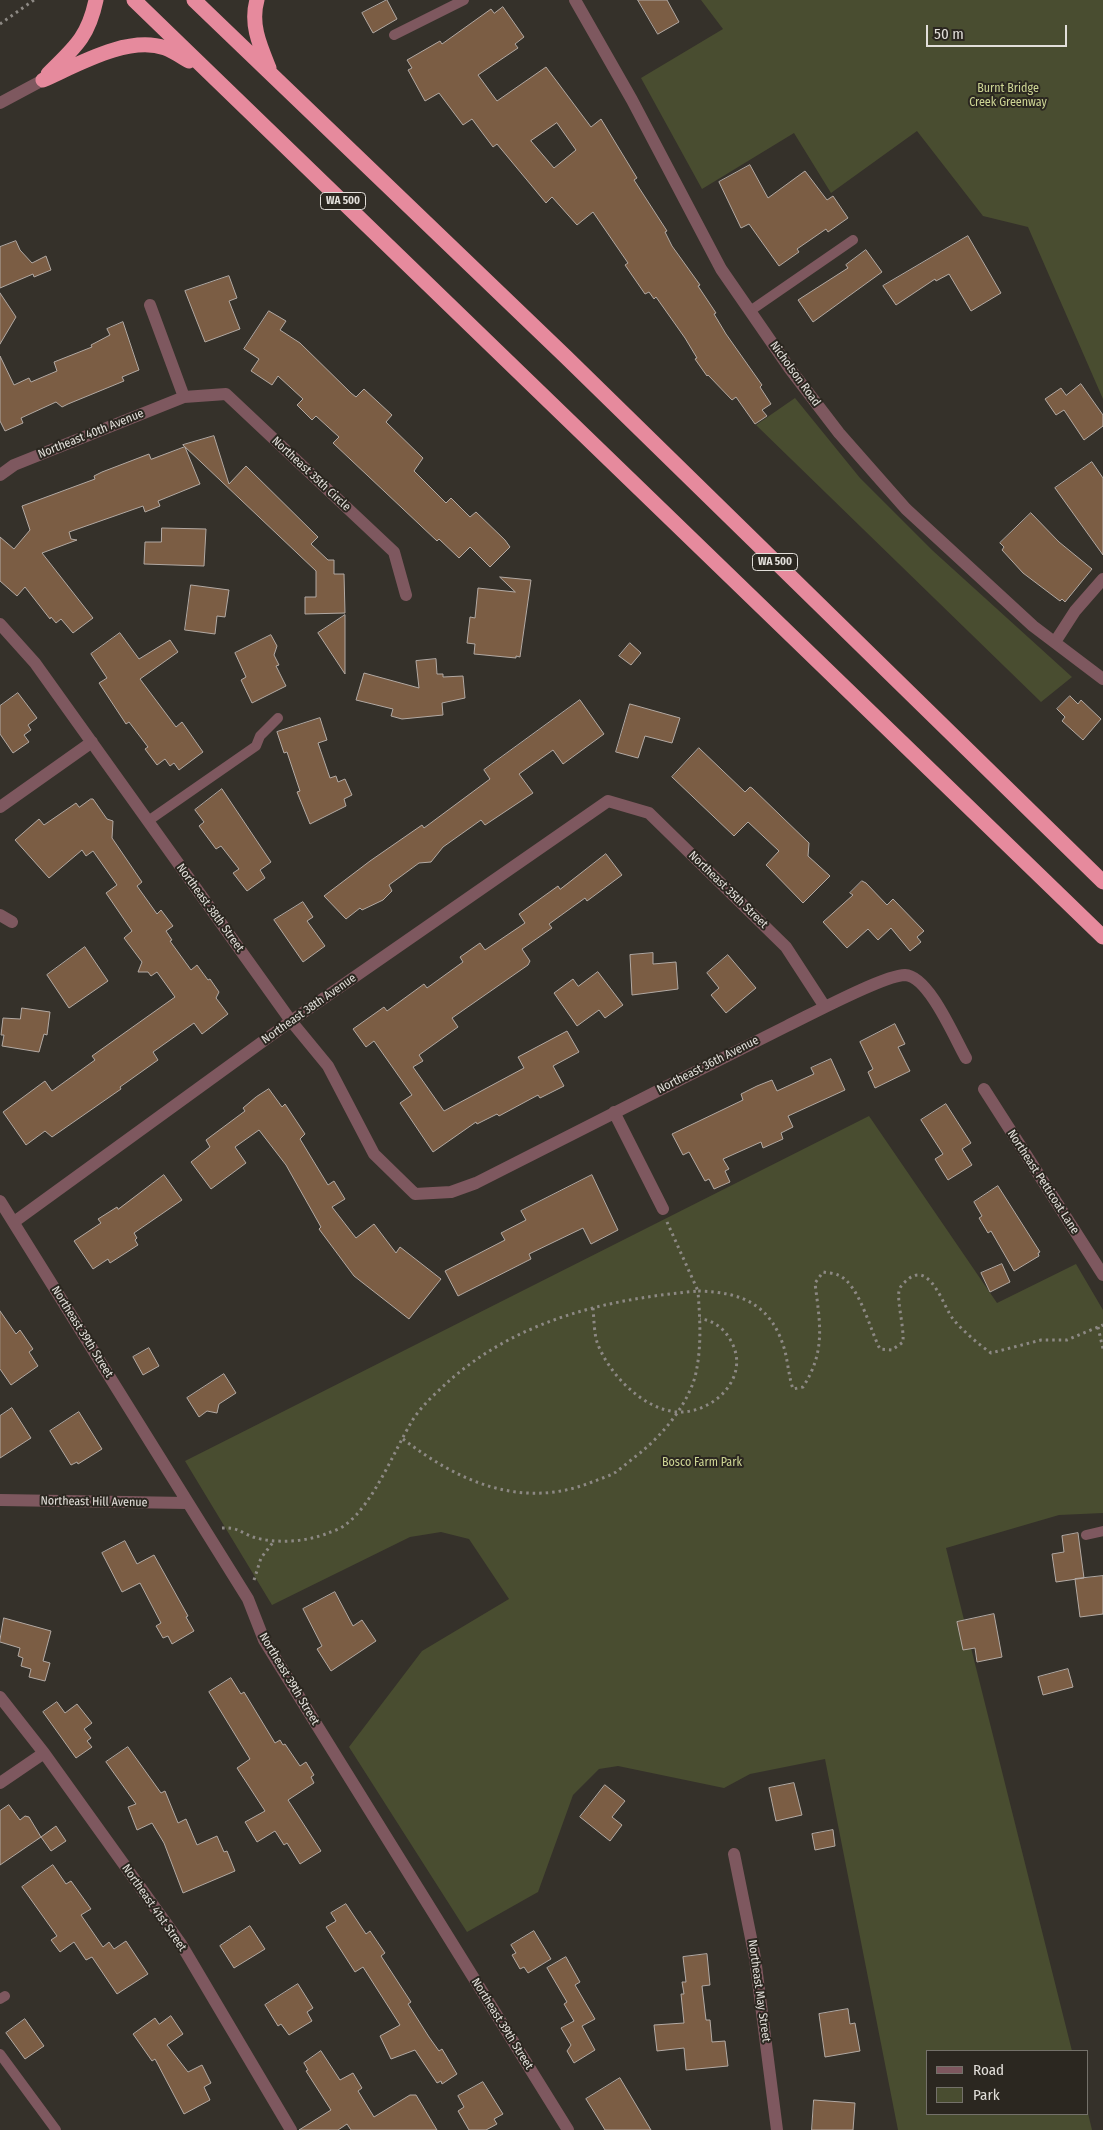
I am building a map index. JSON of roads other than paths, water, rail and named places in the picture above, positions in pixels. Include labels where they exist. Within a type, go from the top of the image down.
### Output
[{"type":"highway","points":[[43,80],[79,42],[92,22],[96,0]]},
{"type":"highway","name":"WA 500","points":[[134,0],[1103,937]]},
{"type":"highway","name":"WA 500","points":[[194,0],[566,357],[1103,882]]},
{"type":"highway","points":[[257,0],[255,28],[259,44],[272,74]]},
{"type":"highway","points":[[43,80],[105,52],[134,45],[164,48],[203,68]]},
{"type":"street","name":"Nicholson Road","points":[[575,0],[632,100],[721,269],[790,369],[839,433],[906,509],[1034,626],[1103,679]]},
{"type":"street","points":[[0,104],[43,80]]},
{"type":"street","points":[[150,305],[184,396]]},
{"type":"street","name":"Northeast 35th Circle","points":[[184,396],[226,394],[394,552],[406,595]]},
{"type":"street","name":"Northeast 40th Avenue","points":[[0,475],[14,465],[184,396]]},
{"type":"street","points":[[1055,642],[1075,611],[1103,579]]},
{"type":"street","name":"Northeast 38th Street","points":[[0,624],[35,663],[291,1021],[328,1066],[374,1154],[415,1194]]},
{"type":"street","points":[[0,808],[92,742]]},
{"type":"street","name":"Northeast 35th Street","points":[[608,801],[649,813],[786,947],[825,1007]]},
{"type":"street","name":"Northeast 38th Avenue","points":[[14,1222],[291,1021],[608,801]]},
{"type":"street","points":[[0,915],[12,922]]},
{"type":"street","name":"Northeast 36th Avenue","points":[[415,1194],[451,1192],[476,1183],[825,1007],[885,980],[906,975],[920,981],[933,997],[966,1058]]},
{"type":"street","name":"Northeast Petticoat Lane","points":[[984,1089],[1103,1275]]},
{"type":"street","points":[[614,1112],[663,1209]]},
{"type":"street","name":"Northeast 39th Street","points":[[0,1201],[248,1599],[264,1640],[568,2130]]},
{"type":"street","name":"Northeast Hill Avenue","points":[[0,1500],[187,1503]]},
{"type":"street","name":"Northeast 41st Street","points":[[0,1697],[44,1753],[181,1944],[291,2130]]},
{"type":"street","points":[[0,1783],[44,1753]]},
{"type":"street","name":"Northeast May Street","points":[[734,1854],[755,1958],[777,2130]]},
{"type":"lane","points":[[394,34],[464,0]]},
{"type":"lane","points":[[750,311],[853,240]]},
{"type":"lane","points":[[148,821],[256,746],[260,736],[278,718]]},
{"type":"lane","points":[[1086,1535],[1103,1531]]},
{"type":"lane","points":[[0,2054],[56,2130]]},
{"type":"park label","name":"Burnt Bridge Creek Greenway","points":[[1008,96]]},
{"type":"park label","name":"Bosco Farm Park","points":[[702,1463]]}]
